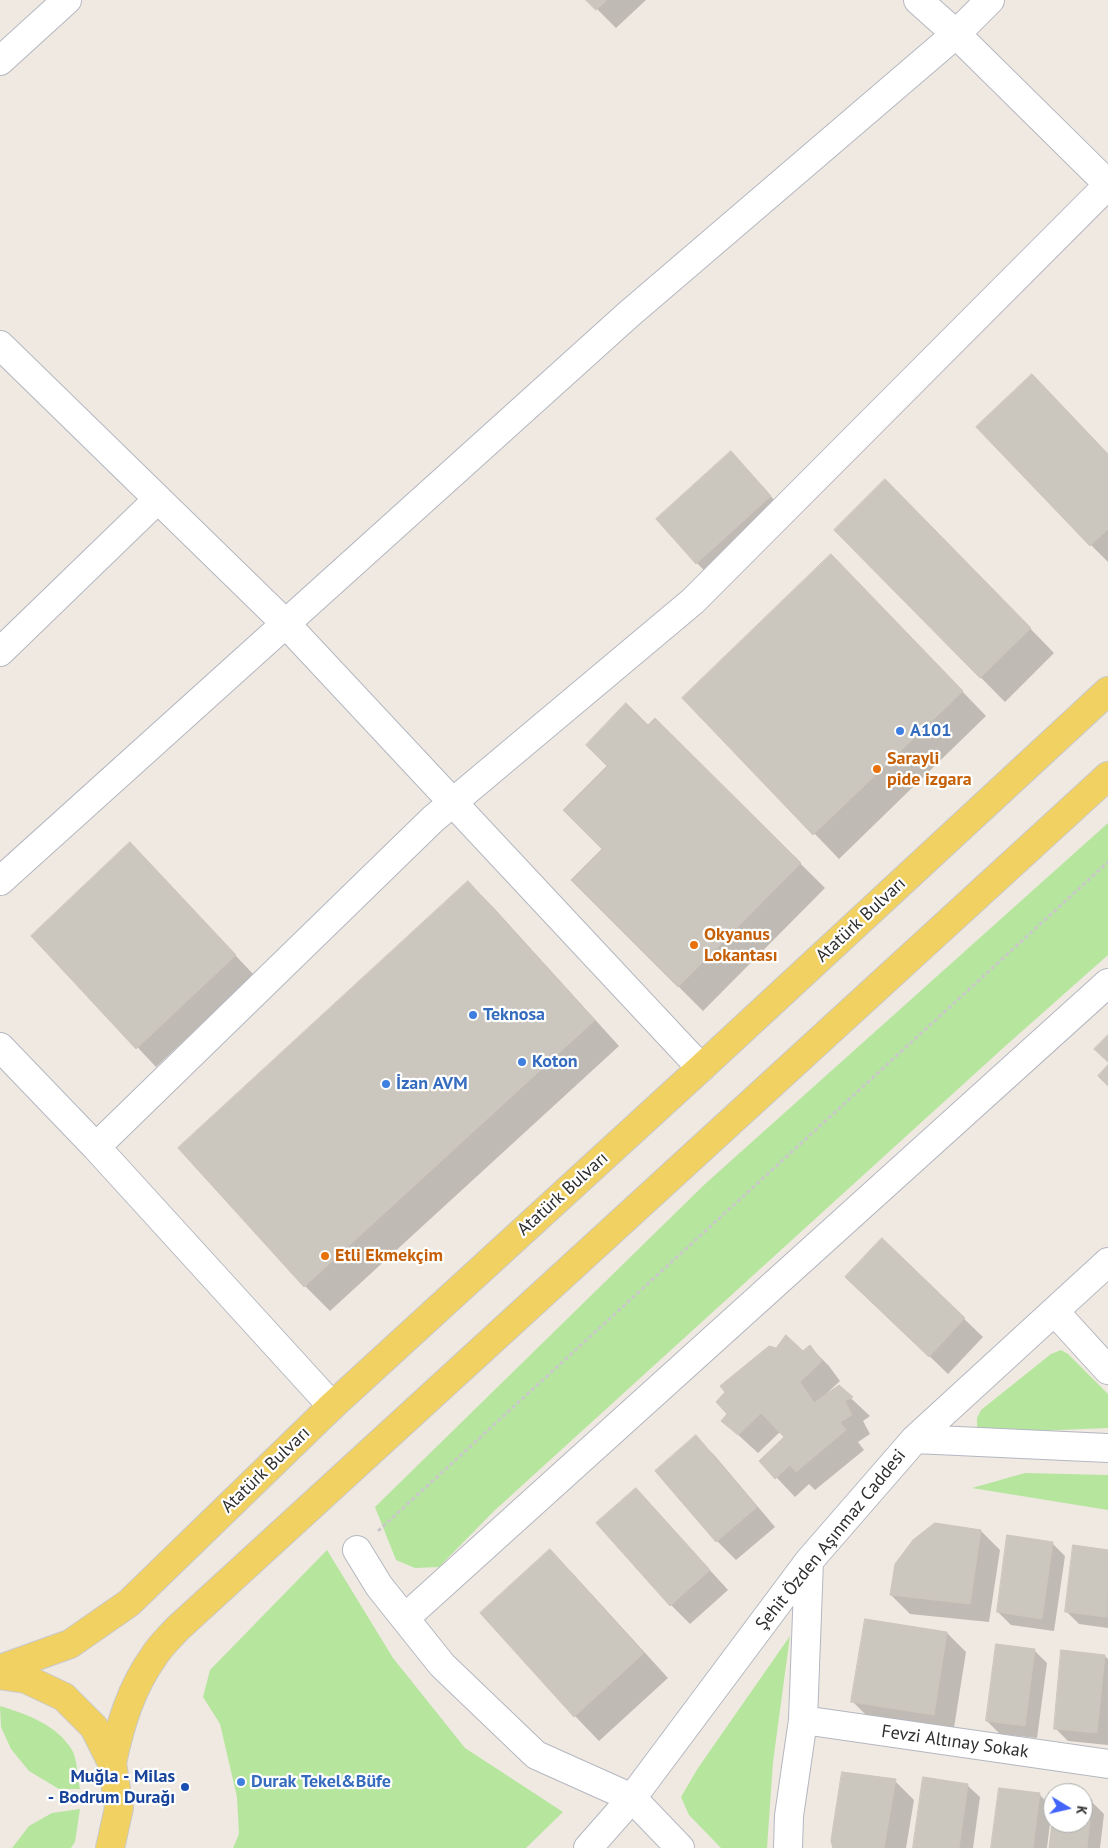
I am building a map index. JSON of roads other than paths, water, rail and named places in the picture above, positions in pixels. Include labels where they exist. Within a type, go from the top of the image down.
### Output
[{"type":"main road","name":"Atatürk Bulvarı","points":[[0,1669],[70,1644],[128,1603],[332,1406],[1108,691]]},
{"type":"main road","points":[[112,1764],[120,1728],[134,1688],[154,1655],[177,1629],[1108,776]]},
{"type":"main road","points":[[0,1675],[26,1679],[64,1697],[94,1726],[112,1764],[126,1848]]},
{"type":"main road","points":[[110,1848],[119,1808]]},
{"type":"street","points":[[0,61],[67,0]]},
{"type":"street","points":[[96,1147],[433,819],[693,601],[1108,184],[956,34],[918,0]]},
{"type":"street","points":[[0,880],[629,314],[956,34],[990,0]]},
{"type":"street","points":[[0,345],[286,624],[701,1068]]},
{"type":"street","points":[[0,652],[158,499]]},
{"type":"street","points":[[405,1618],[1108,983]]},
{"type":"street","points":[[0,1047],[96,1147],[332,1406]]},
{"type":"street","name":"Şehit Özden Aşınmaz Caddesi","points":[[588,1848],[632,1798],[809,1561],[915,1439],[1108,1262]]},
{"type":"street","points":[[1055,1312],[1108,1370]]},
{"type":"street","points":[[915,1439],[1108,1448]]},
{"type":"street","points":[[357,1550],[379,1586],[442,1665],[536,1755],[632,1798],[680,1848]]},
{"type":"street","points":[[788,1848],[789,1816],[803,1720],[809,1561]]},
{"type":"street","name":"Fevzi Altınay Sokak","points":[[803,1720],[1108,1764]]},
{"type":"place","name":"A101","points":[[900,731]]},
{"type":"place","name":"Sarayli pide izgara","points":[[877,769]]},
{"type":"place","name":"Okyanus Lokantası","points":[[694,945]]},
{"type":"place","name":"Teknosa","points":[[473,1015]]},
{"type":"place","name":"Koton","points":[[522,1062]]},
{"type":"place","name":"İzan AVM","points":[[386,1084]]},
{"type":"place","name":"Etli Ekmekçim","points":[[325,1256]]},
{"type":"place","name":"Durak Tekel&Büfe","points":[[241,1782]]},
{"type":"place","name":"Muğla - Milas - Bodrum Durağı","points":[[185,1787]]}]
